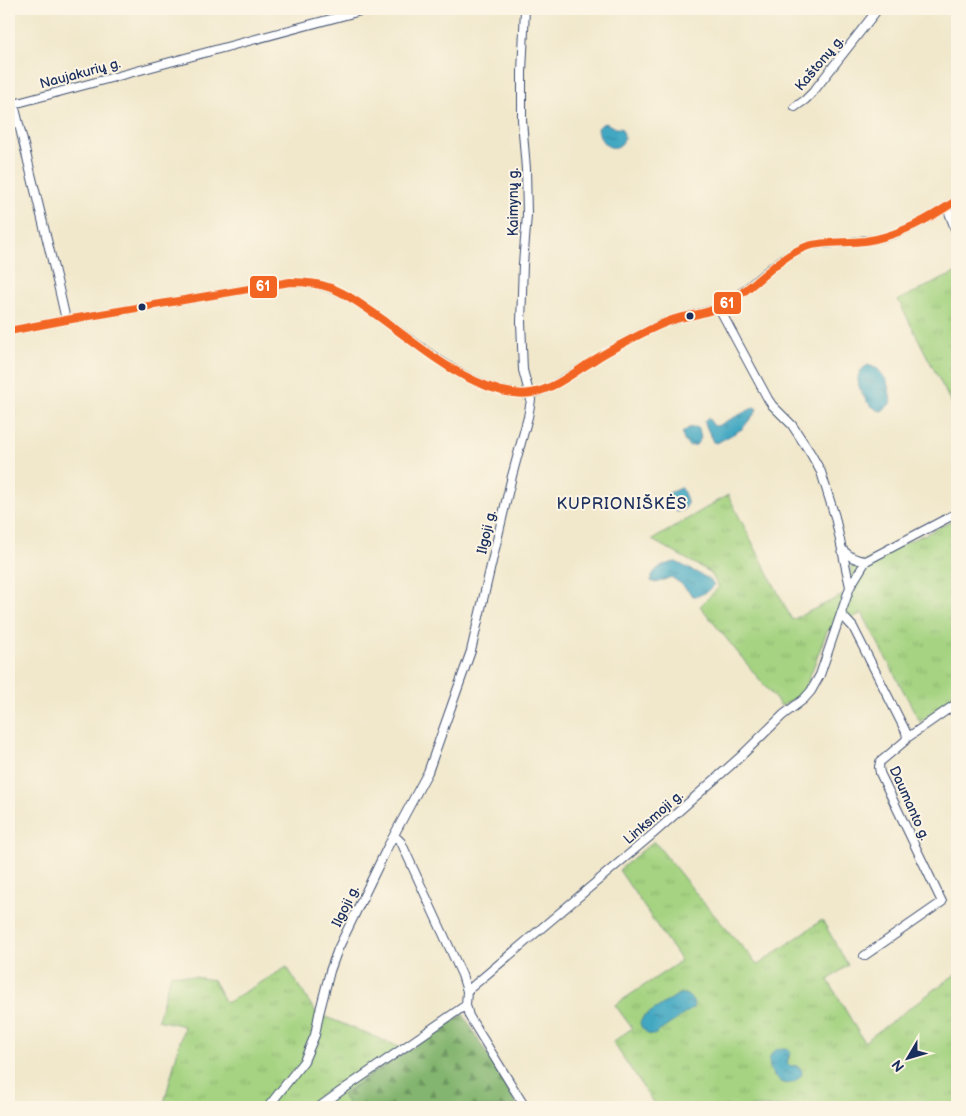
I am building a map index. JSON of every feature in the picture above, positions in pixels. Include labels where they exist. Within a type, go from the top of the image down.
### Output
[{"type":"street","name":"Naujakurių g.","points":[[14,104],[368,9]]},
{"type":"street","name":"Kaimynų g.","points":[[525,9],[522,120],[527,215],[521,322],[523,370],[529,394]]},
{"type":"street","name":"Kaštonų g.","points":[[795,107],[813,92],[878,9]]},
{"type":"street","points":[[9,84],[66,320]]},
{"type":"street","points":[[9,332],[66,320],[290,282],[311,282],[333,289],[359,303],[421,347],[482,385],[505,392],[529,394],[544,390],[602,355],[669,321],[720,308],[775,264],[801,248],[811,245],[882,238],[914,225],[957,200]]},
{"type":"street","points":[[947,207],[957,234]]},
{"type":"street","points":[[720,308],[768,399],[792,424],[812,454],[821,472],[835,517],[850,587]]},
{"type":"street","name":"Ilgoji g.","points":[[268,1107],[304,1061],[315,1035],[330,971],[338,949],[387,848],[428,772],[471,651],[512,476],[528,417],[531,400],[529,394]]},
{"type":"street","points":[[842,548],[849,556],[857,560],[866,561],[957,512]]},
{"type":"street","name":"Linksmoji g.","points":[[467,991],[653,834],[739,758],[783,715],[804,699],[811,691],[820,674],[850,587],[866,561]]},
{"type":"street","points":[[841,614],[853,627],[906,732],[907,738],[957,704]]},
{"type":"street","name":"Daumanto g.","points":[[864,956],[942,902],[880,773],[880,762],[906,741],[907,738]]},
{"type":"street","points":[[394,836],[401,842],[462,975],[467,991],[466,1005],[469,1016],[525,1107]]},
{"type":"street","points":[[319,1107],[466,1005]]},
{"type":"green space","points":[[957,272],[957,414],[898,300]]},
{"type":"green space","points":[[728,495],[792,620],[853,590],[850,567],[928,533],[957,518],[957,698],[920,722],[862,613],[827,631],[805,689],[799,697],[781,706],[700,606],[719,587],[710,572],[652,540]]},
{"type":"green space","points":[[654,841],[703,902],[758,965],[822,920],[848,965],[828,980],[864,1042],[957,973],[957,1107],[656,1107],[613,1042],[632,1028],[615,1005],[681,961],[619,870]],"holes":[[[789,1056],[787,1064],[789,1066],[797,1066],[802,1071],[774,1077],[770,1069]]]},
{"type":"green space","points":[[287,967],[316,1013],[407,1050],[342,1094],[350,1107],[163,1107],[184,1026],[158,1020],[171,973],[213,980],[226,1003]]},
{"type":"green space","points":[[463,1014],[517,1104],[511,1107],[350,1107],[342,1095]]},
{"type":"water","points":[[606,123],[615,128],[621,128],[624,135],[620,145],[610,147],[601,138],[598,128]]},
{"type":"water","points":[[868,365],[878,369],[887,381],[891,400],[890,404],[882,411],[877,410],[868,402],[859,385],[860,372]]},
{"type":"water","points":[[755,407],[757,409],[756,412],[742,429],[717,443],[713,442],[704,421],[708,418],[714,426],[717,426]]},
{"type":"water","points":[[696,427],[699,429],[701,438],[696,445],[689,446],[684,440],[683,432],[689,428]]},
{"type":"water","points":[[682,488],[686,496],[687,506],[676,512],[668,496],[669,493]]},
{"type":"water","points":[[676,562],[711,580],[714,585],[705,593],[693,596],[671,577],[656,583],[651,581],[659,567]]},
{"type":"water","points":[[679,994],[690,997],[694,1003],[693,1008],[654,1035],[648,1034],[640,1023],[643,1017]]},
{"type":"water","points":[[782,1048],[789,1050],[788,1065],[797,1066],[801,1069],[802,1074],[794,1082],[786,1083],[779,1081],[770,1067],[770,1059],[773,1052]]},
{"type":"transit line","name":"61","points":[[9,331],[290,282],[311,283],[331,288],[351,298],[439,361],[469,378],[485,386],[502,391],[527,394],[556,384],[607,352],[658,325],[722,306],[744,292],[774,266],[796,251],[814,244],[878,239],[902,231],[925,220],[957,200]]},
{"type":"district","name":"KUPRIONIŠKĖS","points":[[622,503]]}]
